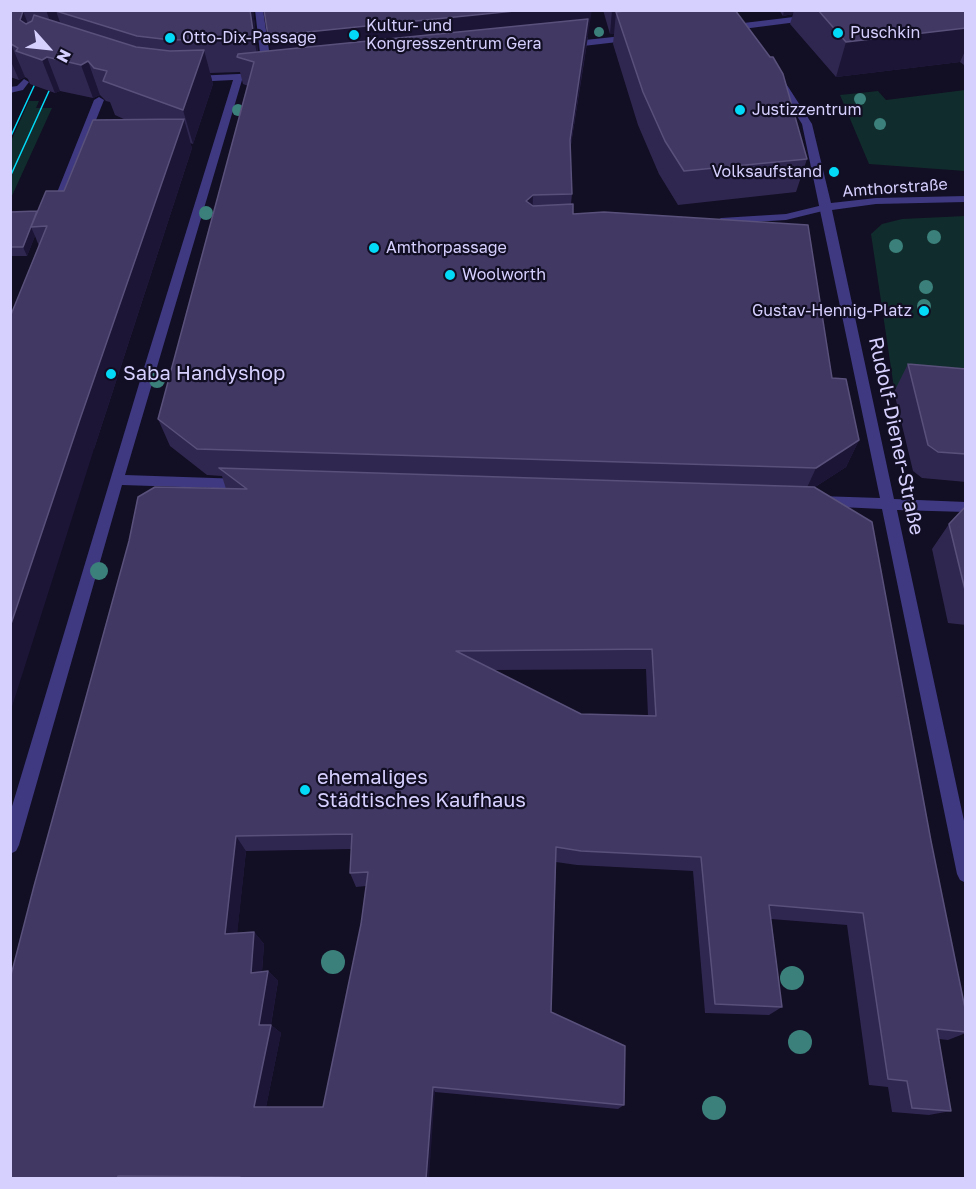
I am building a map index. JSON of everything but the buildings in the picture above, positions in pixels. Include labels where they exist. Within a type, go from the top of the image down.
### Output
[{"type":"street","points":[[259,10],[268,75]]},
{"type":"street","points":[[728,16],[741,30]]},
{"type":"street","points":[[714,29],[741,30],[818,17]]},
{"type":"street","points":[[559,46],[642,37]]},
{"type":"street","name":"Rudolf-Diener-Straße","points":[[771,68],[792,95],[807,124],[827,207],[966,874]]},
{"type":"street","points":[[180,79],[238,78],[280,74]]},
{"type":"street","points":[[10,845],[238,78]]},
{"type":"street","points":[[10,90],[20,88],[24,82]]},
{"type":"street","points":[[50,221],[99,100]]},
{"type":"street","name":"Amthorstraße","points":[[709,222],[786,217],[827,207],[876,201],[966,199]]},
{"type":"street","points":[[117,480],[256,485]]},
{"type":"street","points":[[807,501],[966,507]]},
{"type":"green space","points":[[965,90],[965,171],[869,164],[840,95],[878,91],[886,100]]},
{"type":"green space","points":[[29,101],[39,101],[36,108],[52,108],[11,198],[11,141]]},
{"type":"green space","points":[[965,216],[965,395],[894,388],[871,234],[882,224],[902,219]]},
{"type":"tram line","points":[[10,138],[34,86]]},
{"type":"tram line","points":[[10,177],[49,91]]},
{"type":"place","name":"Puschkin","points":[[838,33]]},
{"type":"place","name":"Kultur- und Kongresszentrum Gera","points":[[354,35]]},
{"type":"place","name":"Otto-Dix-Passage","points":[[170,38]]},
{"type":"place","name":"Justizzentrum","points":[[740,110]]},
{"type":"place","name":"Volksaufstand","points":[[834,172]]},
{"type":"place","name":"Amthorpassage","points":[[374,248]]},
{"type":"place","name":"Woolworth","points":[[450,275]]},
{"type":"place","name":"Gustav-Hennig-Platz","points":[[924,311]]},
{"type":"place","name":"Saba Handyshop","points":[[111,374]]},
{"type":"place","name":"ehemaliges Städtisches Kaufhaus","points":[[305,790]]}]
